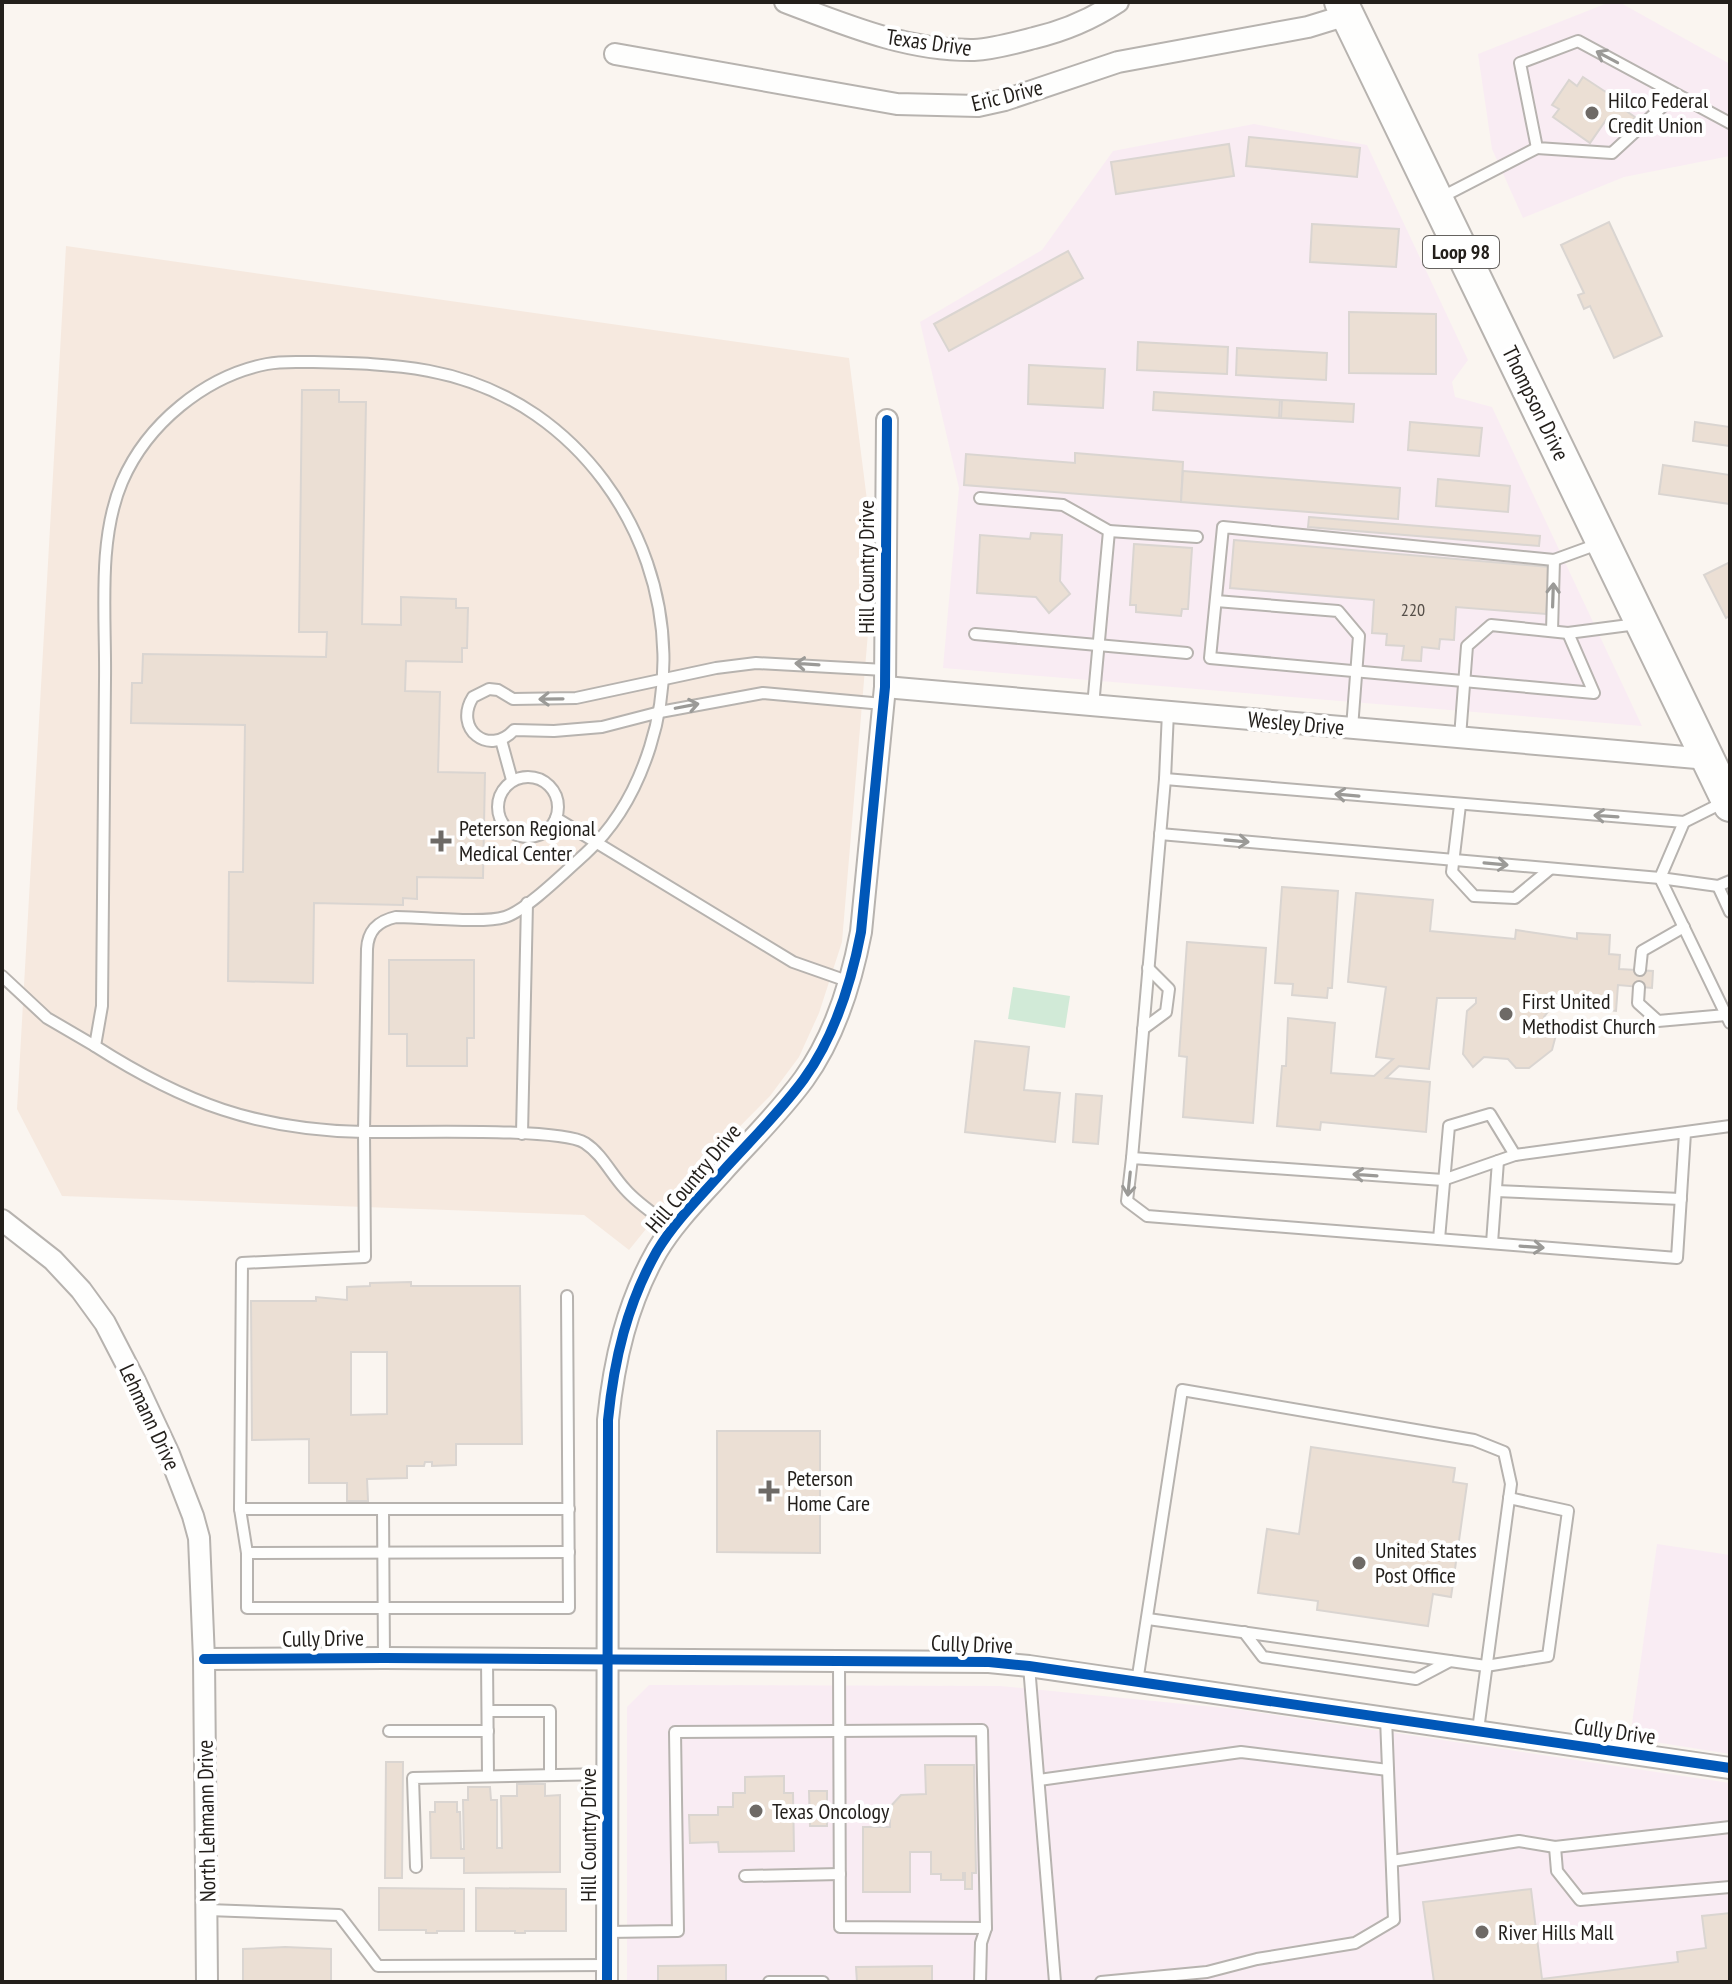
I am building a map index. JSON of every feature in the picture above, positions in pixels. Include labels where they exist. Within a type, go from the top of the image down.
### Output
[{"type":"main road","name":"Thompson Drive","points":[[1343,6],[1643,623],[1714,761],[1729,803]]},
{"type":"street","name":"Texas Drive","points":[[785,2],[857,29],[907,43],[976,50],[1056,33],[1118,2]]},
{"type":"street","name":"Eric Drive","points":[[615,54],[897,104],[978,106],[1118,62],[1308,27],[1343,6]]},
{"type":"street","name":"Hill Country Drive","points":[[607,1973],[608,1420],[612,1378],[628,1314],[643,1278],[673,1228],[804,1079],[832,1029],[850,982],[861,932],[884,687],[887,420]]},
{"type":"street","name":"Wesley Drive","points":[[884,687],[1714,761]]},
{"type":"street","name":"Lehmann Drive","points":[[2,1220],[53,1260],[81,1290],[105,1323],[158,1430],[199,1538],[204,1659]]},
{"type":"street","name":"Cully Drive","points":[[204,1659],[989,1662],[1730,1768]]},
{"type":"street","name":"North Lehmann Drive","points":[[204,1659],[207,1982]]},
{"type":"lane","points":[[1537,148],[1520,63],[1578,41],[1730,123]]},
{"type":"lane","points":[[1436,200],[1537,148],[1612,153],[1676,94]]},
{"type":"lane","points":[[95,1046],[102,1006],[106,571],[116,498],[131,464],[156,429],[188,400],[224,380],[267,364],[397,364],[449,375],[527,410],[576,450],[607,486],[631,526],[653,579],[663,635],[665,679],[660,712],[639,779],[614,823],[597,843],[527,903],[498,919],[396,917],[383,921],[371,932],[367,949],[365,1257],[242,1263],[240,1509],[247,1553],[247,1608],[569,1608],[567,1296]]},
{"type":"lane","points":[[980,498],[1063,505],[1109,531],[1197,537]]},
{"type":"lane","points":[[1568,633],[1594,693],[1210,658],[1223,527],[1554,560],[1604,542]]},
{"type":"lane","points":[[1093,706],[1109,531]]},
{"type":"lane","points":[[1552,631],[1554,560]]},
{"type":"lane","points":[[1216,601],[1338,611],[1359,636],[1352,728]]},
{"type":"lane","points":[[1460,737],[1467,646],[1491,625],[1568,633],[1643,623]]},
{"type":"lane","points":[[975,634],[1187,653]]},
{"type":"lane","points":[[756,663],[884,687],[763,693],[580,730],[514,730],[501,740],[493,741],[478,737],[468,723],[468,705],[480,692],[498,690],[513,699],[567,699],[756,663]]},
{"type":"lane","points":[[1168,712],[1165,779],[1127,1201],[1147,1216],[1677,1258],[1685,1133]]},
{"type":"lane","points":[[501,740],[512,780]]},
{"type":"lane","points":[[532,777],[551,787],[558,804],[556,818],[548,830],[531,837],[513,833],[505,827],[497,807],[499,797],[512,780],[532,777]]},
{"type":"lane","points":[[1165,779],[1684,822],[1729,803]]},
{"type":"lane","points":[[1460,805],[1452,872],[1474,896],[1515,898],[1550,869]]},
{"type":"lane","points":[[556,818],[793,962],[850,982]]},
{"type":"lane","points":[[1639,987],[1638,1003],[1658,1021],[1728,1019],[1660,878],[1684,822]]},
{"type":"lane","points":[[1160,834],[1660,878],[1718,886],[1730,881]]},
{"type":"lane","points":[[1718,886],[1730,912]]},
{"type":"lane","points":[[522,1134],[527,903]]},
{"type":"lane","points":[[1640,970],[1642,951],[1684,927]]},
{"type":"lane","points":[[1143,1029],[1166,1012],[1169,989],[1148,968]]},
{"type":"lane","points":[[2,976],[47,1018],[142,1076],[214,1108],[289,1127],[569,1137],[588,1145],[624,1189],[673,1228]]},
{"type":"lane","points":[[1439,1239],[1449,1126],[1490,1114],[1515,1155]]},
{"type":"lane","points":[[1132,1158],[1443,1180],[1515,1155],[1730,1126]]},
{"type":"lane","points":[[1492,1243],[1498,1161]]},
{"type":"lane","points":[[1496,1191],[1681,1199]]},
{"type":"lane","points":[[1137,1682],[1182,1390],[1474,1440],[1504,1452],[1511,1484],[1478,1730]]},
{"type":"lane","points":[[1148,1619],[1486,1666],[1548,1656],[1568,1511],[1509,1498]]},
{"type":"lane","points":[[240,1509],[569,1509]]},
{"type":"lane","points":[[383,1509],[384,1658]]},
{"type":"lane","points":[[247,1553],[569,1552]]},
{"type":"lane","points":[[1244,1632],[1263,1657],[1385,1675],[1416,1679],[1450,1661]]},
{"type":"lane","points":[[487,1659],[488,1776]]},
{"type":"lane","points":[[839,1662],[840,1927],[986,1928]]},
{"type":"lane","points":[[1029,1666],[1055,1982]]},
{"type":"lane","points":[[488,1711],[550,1711],[550,1775]]},
{"type":"lane","points":[[1101,1982],[1207,1972],[1257,1959],[1355,1943],[1394,1920],[1386,1718]]},
{"type":"lane","points":[[607,1932],[678,1931],[675,1732],[982,1730],[986,1928],[981,1943],[980,1982]]},
{"type":"lane","points":[[389,1731],[488,1731]]},
{"type":"lane","points":[[1039,1780],[1241,1752],[1388,1770]]},
{"type":"lane","points":[[416,1867],[413,1778],[608,1774]]},
{"type":"lane","points":[[1392,1861],[1519,1841],[1555,1847],[1730,1827]]},
{"type":"lane","points":[[1555,1847],[1557,1871],[1580,1900],[1730,1887]]},
{"type":"lane","points":[[745,1876],[840,1874]]},
{"type":"lane","points":[[208,1910],[339,1915],[378,1966],[607,1973]]},
{"type":"lane","points":[[769,1982],[823,1982]]},
{"type":"shaded area","points":[[1610,2],[1619,2],[1730,64],[1730,156],[1624,177],[1523,218],[1492,149],[1478,54]]},
{"type":"shaded area","points":[[1254,124],[1367,145],[1468,360],[1452,382],[1455,397],[1492,407],[1642,726],[943,668],[959,488],[920,322],[1042,250],[1113,151]]},
{"type":"shaded area","name":"Peterson Regional Medical Center","points":[[66,246],[849,358],[869,516],[868,633],[842,942],[819,1013],[799,1057],[770,1096],[680,1187],[629,1250],[584,1215],[62,1196],[17,1109]]},
{"type":"shaded area","points":[[1657,1544],[1730,1555],[1730,1754],[1630,1738]]},
{"type":"shaded area","points":[[649,1685],[1001,1686],[1235,1709],[1730,1783],[1730,1982],[627,1982],[627,1707]]},
{"type":"green space","points":[[1013,987],[1070,996],[1065,1028],[1008,1019]]},
{"type":"building","name":"Hilco Federal Credit Union","points":[[1583,77],[1618,100],[1616,104],[1635,117],[1625,133],[1606,120],[1590,143],[1553,117],[1559,109],[1552,105],[1569,80],[1577,86]]},
{"type":"building","points":[[1249,137],[1360,148],[1357,177],[1246,166]]},
{"type":"building","points":[[1229,144],[1234,176],[1116,194],[1111,162]]},
{"type":"building","points":[[1609,222],[1662,336],[1614,358],[1590,306],[1584,309],[1578,295],[1584,293],[1561,245]]},
{"type":"building","points":[[1312,224],[1399,229],[1396,267],[1310,262]]},
{"type":"building","points":[[1068,251],[1083,278],[949,351],[934,324]]},
{"type":"building","points":[[1349,312],[1436,314],[1436,374],[1349,373]]},
{"type":"building","points":[[1138,342],[1228,347],[1227,374],[1137,370]]},
{"type":"building","points":[[1237,348],[1327,353],[1326,380],[1236,375]]},
{"type":"building","points":[[1029,365],[1105,369],[1103,408],[1028,404]]},
{"type":"building","points":[[302,390],[339,390],[339,402],[366,402],[362,624],[401,625],[401,597],[456,599],[456,608],[468,608],[467,648],[462,648],[462,662],[406,661],[405,691],[440,692],[438,772],[485,773],[483,878],[417,877],[417,899],[403,898],[403,905],[314,903],[313,983],[228,981],[229,872],[243,872],[245,725],[131,723],[132,683],[142,683],[143,654],[326,657],[327,632],[299,632]]},
{"type":"building","points":[[1154,392],[1280,400],[1279,418],[1153,410]]},
{"type":"building","points":[[1282,400],[1354,404],[1353,422],[1281,418]]},
{"type":"building","points":[[1410,422],[1482,428],[1479,456],[1408,450]]},
{"type":"building","points":[[1695,422],[1730,427],[1730,446],[1693,441]]},
{"type":"building","points":[[1075,453],[1183,462],[1181,502],[964,485],[966,454],[1075,463]]},
{"type":"building","points":[[1663,465],[1730,475],[1730,504],[1659,494]]},
{"type":"building","points":[[1183,471],[1400,488],[1398,519],[1181,502]]},
{"type":"building","points":[[1438,479],[1510,486],[1508,512],[1436,506]]},
{"type":"building","points":[[1309,517],[1540,536],[1539,546],[1308,527]]},
{"type":"building","points":[[1031,533],[1062,535],[1060,581],[1070,594],[1049,613],[1036,597],[977,593],[980,535],[1030,539]]},
{"type":"building","points":[[1234,540],[1550,567],[1546,614],[1456,607],[1454,640],[1440,639],[1439,649],[1422,647],[1421,661],[1402,660],[1404,646],[1386,645],[1387,634],[1372,633],[1374,600],[1230,588]]},
{"type":"building","points":[[1134,544],[1192,548],[1188,609],[1182,609],[1181,616],[1136,612],[1136,605],[1130,605]]},
{"type":"building","points":[[1730,562],[1730,616],[1726,618],[1704,575]]},
{"type":"building","points":[[1282,887],[1338,891],[1332,988],[1328,988],[1327,998],[1292,995],[1293,984],[1275,983]]},
{"type":"building","name":"First United Methodist Church","points":[[1356,893],[1433,900],[1430,931],[1515,939],[1516,930],[1577,939],[1577,933],[1610,935],[1609,954],[1620,955],[1619,969],[1653,971],[1652,988],[1618,985],[1616,1011],[1554,1004],[1544,1017],[1557,1031],[1552,1050],[1529,1068],[1516,1068],[1508,1059],[1484,1057],[1473,1067],[1463,1054],[1467,1011],[1476,1003],[1476,998],[1437,998],[1429,1069],[1399,1066],[1386,1078],[1430,1082],[1426,1132],[1321,1122],[1320,1130],[1277,1126],[1282,1066],[1286,1066],[1288,1018],[1335,1023],[1331,1073],[1374,1076],[1393,1059],[1376,1057],[1386,987],[1348,982]]},
{"type":"building","points":[[1187,942],[1266,948],[1253,1123],[1183,1117],[1187,1057],[1179,1056]]},
{"type":"building","points":[[389,960],[474,960],[474,1038],[467,1038],[467,1066],[407,1066],[407,1034],[389,1034]]},
{"type":"building","points":[[975,1041],[1029,1047],[1024,1090],[1060,1093],[1055,1142],[965,1132]]},
{"type":"building","points":[[1076,1094],[1102,1096],[1098,1144],[1073,1142]]},
{"type":"building","points":[[370,1283],[520,1286],[522,1444],[456,1444],[456,1465],[432,1466],[432,1462],[425,1462],[424,1466],[407,1466],[407,1478],[367,1479],[368,1501],[347,1501],[347,1483],[309,1483],[309,1439],[252,1440],[251,1301],[316,1301],[316,1297],[347,1300],[347,1287],[370,1286]],"holes":[[[351,1352],[387,1352],[387,1414],[351,1415]]]},
{"type":"building","name":"Peterson Home Care","points":[[717,1431],[820,1431],[820,1553],[717,1552]]},
{"type":"building","name":"United States Post Office","points":[[1311,1447],[1455,1468],[1453,1482],[1467,1484],[1451,1597],[1433,1594],[1428,1626],[1317,1610],[1318,1601],[1258,1593],[1267,1529],[1299,1534]]},
{"type":"building","points":[[386,1762],[403,1762],[402,1878],[385,1878]]},
{"type":"building","points":[[925,1765],[974,1765],[976,1873],[972,1873],[972,1889],[965,1889],[965,1873],[963,1880],[941,1880],[941,1874],[931,1874],[931,1852],[910,1852],[910,1892],[863,1892],[863,1827],[890,1827],[890,1807],[901,1795],[926,1794]]},
{"type":"building","name":"Texas Oncology","points":[[784,1776],[784,1793],[793,1793],[794,1851],[719,1852],[718,1842],[690,1843],[689,1815],[718,1815],[718,1807],[733,1807],[733,1793],[745,1793],[745,1777]]},
{"type":"building","points":[[517,1784],[545,1784],[545,1796],[560,1795],[560,1872],[464,1873],[464,1858],[431,1858],[430,1812],[435,1812],[435,1802],[457,1802],[461,1849],[464,1849],[463,1800],[468,1800],[468,1787],[490,1787],[491,1800],[497,1800],[497,1848],[502,1848],[501,1796],[517,1796]]},
{"type":"building","points":[[809,1791],[827,1791],[827,1826],[810,1826]]},
{"type":"building","points":[[379,1888],[464,1889],[464,1931],[426,1933],[426,1930],[379,1930]]},
{"type":"building","points":[[476,1888],[566,1889],[566,1931],[476,1931]]},
{"type":"building","name":"River Hills Mall","points":[[1531,1889],[1542,1979],[1678,1962],[1677,1952],[1706,1948],[1702,1916],[1730,1913],[1730,1982],[1434,1982],[1423,1902]]},
{"type":"building","points":[[243,1949],[331,1949],[331,1982],[243,1982]]},
{"type":"building","points":[[726,1965],[726,1982],[658,1982],[658,1966]]},
{"type":"building","points":[[932,1966],[932,1982],[857,1982],[856,1967]]},
{"type":"cycle path","points":[[607,1982],[608,1420],[614,1376],[630,1312],[657,1251],[688,1210],[804,1079],[825,1045],[852,971],[861,932],[885,687],[887,420]]},
{"type":"cycle path","points":[[204,1659],[989,1662],[1730,1768]]},
{"type":"place","name":"Hilco Federal Credit Union","points":[[1592,113]]},
{"type":"place","name":"Peterson Regional Medical Center","points":[[441,841]]},
{"type":"place","name":"First United Methodist Church","points":[[1506,1014]]},
{"type":"place","name":"Peterson Home Care","points":[[769,1491]]},
{"type":"place","name":"United States Post Office","points":[[1359,1563]]},
{"type":"place","name":"Texas Oncology","points":[[756,1811]]},
{"type":"place","name":"River Hills Mall","points":[[1482,1932]]}]
